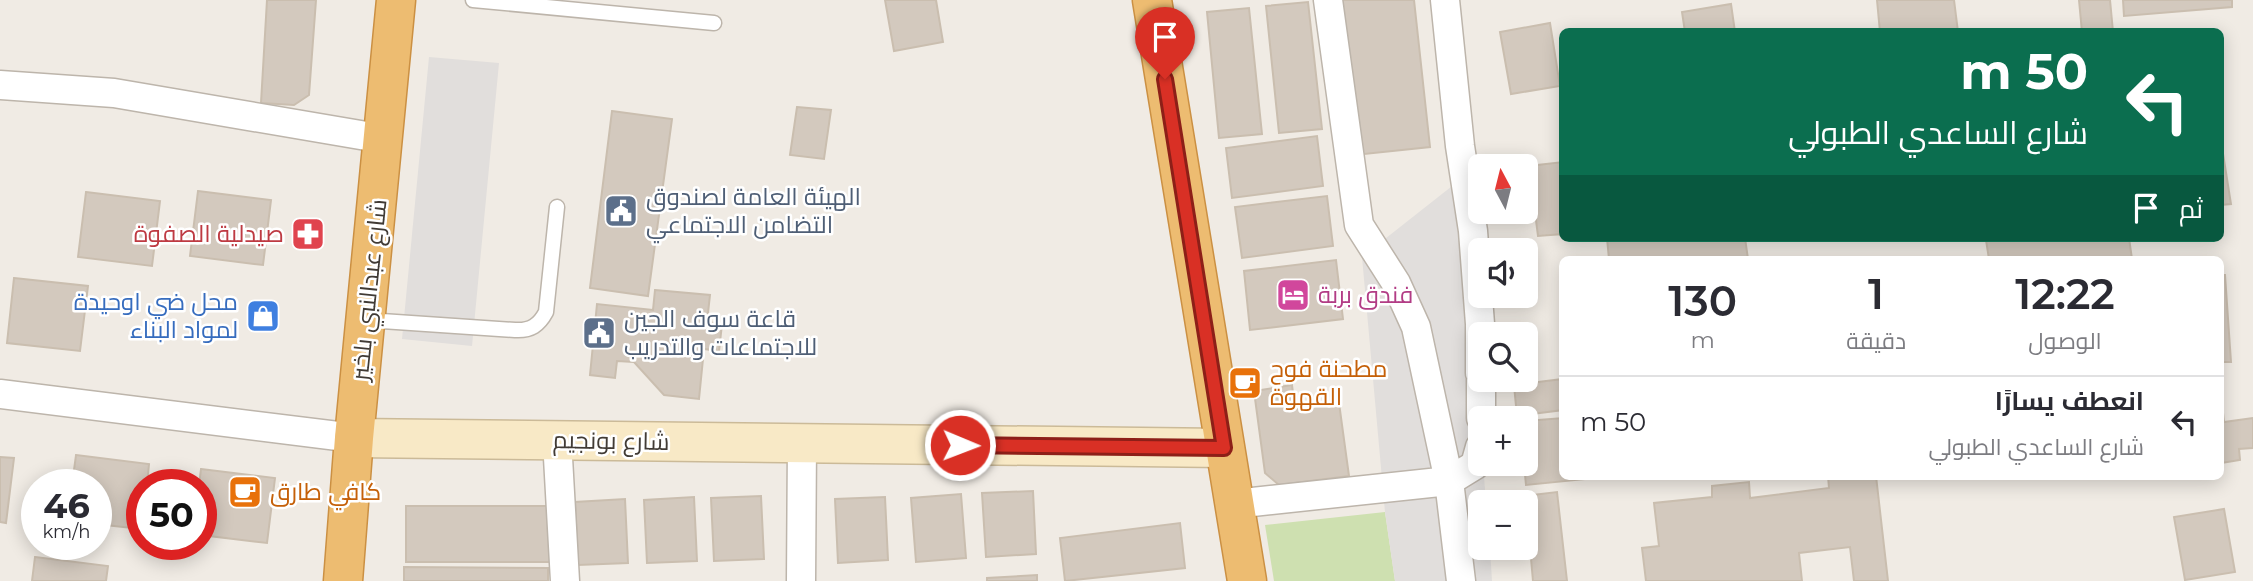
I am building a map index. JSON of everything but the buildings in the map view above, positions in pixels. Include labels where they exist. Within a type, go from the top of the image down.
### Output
[{"type":"highway","name":"شارع عبدالنبي بلخير","points":[[343,581],[396,0]]},
{"type":"highway","points":[[1152,0],[1247,581]]},
{"type":"main road","name":"شارع بونجيم","points":[[354,438],[1224,448]]},
{"type":"street","points":[[1328,0],[1359,225],[1396,283],[1416,327],[1449,481],[1461,581]]},
{"type":"street","points":[[1445,0],[1460,146],[1473,230],[1478,322]]},
{"type":"street","points":[[0,85],[114,93],[384,139]]},
{"type":"street","name":"شارع بونجيم","points":[[0,394],[354,438]]},
{"type":"street","points":[[557,440],[565,581]]},
{"type":"street","points":[[801,581],[802,443]]},
{"type":"street","points":[[1234,504],[1449,481],[1468,469]]},
{"type":"lane","points":[[473,0],[714,23]]},
{"type":"lane","points":[[366,320],[523,331],[538,325],[547,312],[557,206]]},
{"type":"green space","points":[[1385,512],[1395,581],[1274,581],[1265,525]]},
{"type":"shaded area","points":[[429,57],[499,63],[472,346],[402,339]]},
{"type":"shaded area","points":[[1461,179],[1468,308],[1471,308],[1472,322],[1468,322],[1468,392],[1477,392],[1478,406],[1468,406],[1468,476],[1484,476],[1485,490],[1468,490],[1468,560],[1491,560],[1492,581],[1395,581],[1385,512],[1362,257]]},
{"type":"place","name":"الهيئة العامة لصندوق التضامن الاجتماعي","points":[[621,211]]},
{"type":"place","name":"صيدلية الصفوة","points":[[308,234]]},
{"type":"place","name":"فندق بربة","points":[[1293,295]]},
{"type":"place","name":"محل ضي اوحيدة لمواد البناء","points":[[263,316]]},
{"type":"place","name":"قاعة سوف الجين للاجتماعات والتدريب","points":[[599,333]]},
{"type":"place","name":"مطحنة فوح القهوة","points":[[1245,383]]},
{"type":"place","name":"كافي طارق","points":[[245,492]]},
{"type":"route","points":[[960,445],[1224,448],[1165,79]]}]
